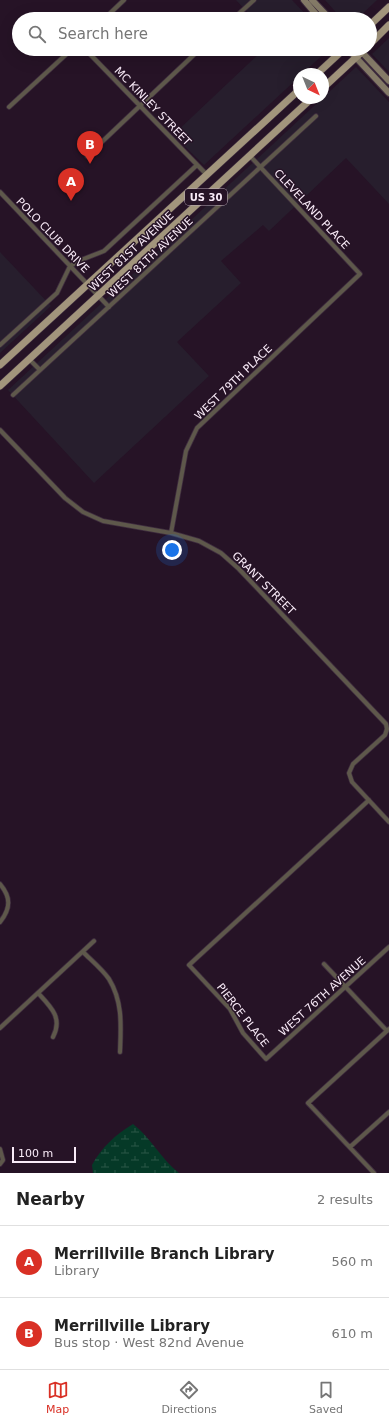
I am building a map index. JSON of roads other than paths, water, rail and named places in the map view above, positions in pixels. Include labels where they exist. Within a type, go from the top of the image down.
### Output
[{"type":"main road","points":[[304,0],[314,12]]},
{"type":"main road","points":[[312,0],[323,12]]},
{"type":"main road","points":[[377,18],[389,7]]},
{"type":"main road","points":[[377,37],[389,25]]},
{"type":"main road","points":[[323,68],[336,56]]},
{"type":"main road","points":[[329,82],[356,56]]},
{"type":"main road","points":[[363,56],[389,93]]},
{"type":"main road","points":[[364,56],[388,77]]},
{"type":"main road","name":"WEST 81ST AVENUE","points":[[0,365],[293,96]]},
{"type":"main road","name":"WEST 81ST AVENUE","points":[[0,386],[306,104]]},
{"type":"street","points":[[111,12],[124,0]]},
{"type":"street","points":[[241,12],[254,0]]},
{"type":"street","points":[[9,107],[64,56]]},
{"type":"street","name":"MC KINLEY STREET","points":[[92,56],[207,175]]},
{"type":"street","points":[[87,156],[193,56]]},
{"type":"street","name":"WEST 81TH AVENUE","points":[[13,395],[316,116]]},
{"type":"street","name":"CLEVELAND PLACE","points":[[250,156],[360,274]]},
{"type":"street","points":[[0,344],[56,293],[70,266],[80,260],[104,251],[197,165]]},
{"type":"street","name":"POLO CLUB DRIVE","points":[[0,192],[110,307]]},
{"type":"street","name":"WEST 79TH PLACE","points":[[171,533],[186,451],[198,428],[360,274]]},
{"type":"street","points":[[29,359],[40,370]]},
{"type":"street","name":"GRANT STREET","points":[[0,430],[65,498],[83,512],[103,521],[171,533],[199,541],[221,553],[239,568],[386,724],[387,729],[385,735],[353,764],[350,771],[351,780],[389,822]]},
{"type":"street","name":"PIERCE PLACE","points":[[266,1059],[243,1033],[230,1009],[189,965],[369,800]]},
{"type":"street","points":[[0,884],[9,895],[9,905],[6,914],[0,922]]},
{"type":"street","points":[[0,1028],[94,941]]},
{"type":"street","name":"WEST 76TH AVENUE","points":[[266,1059],[389,947]]},
{"type":"street","points":[[83,952],[108,978],[116,994],[122,1024],[120,1052]]},
{"type":"street","points":[[324,964],[388,1030],[308,1103],[374,1173]]},
{"type":"street","points":[[38,993],[52,1009],[57,1018],[58,1028],[53,1037]]},
{"type":"street","points":[[350,1147],[389,1112]]},
{"type":"street","points":[[0,1149],[3,1160],[0,1164]]},
{"type":"place","name":"Merrillville Library","points":[[90,164]]},
{"type":"place","name":"Merrillville Branch Library","points":[[71,201]]}]
